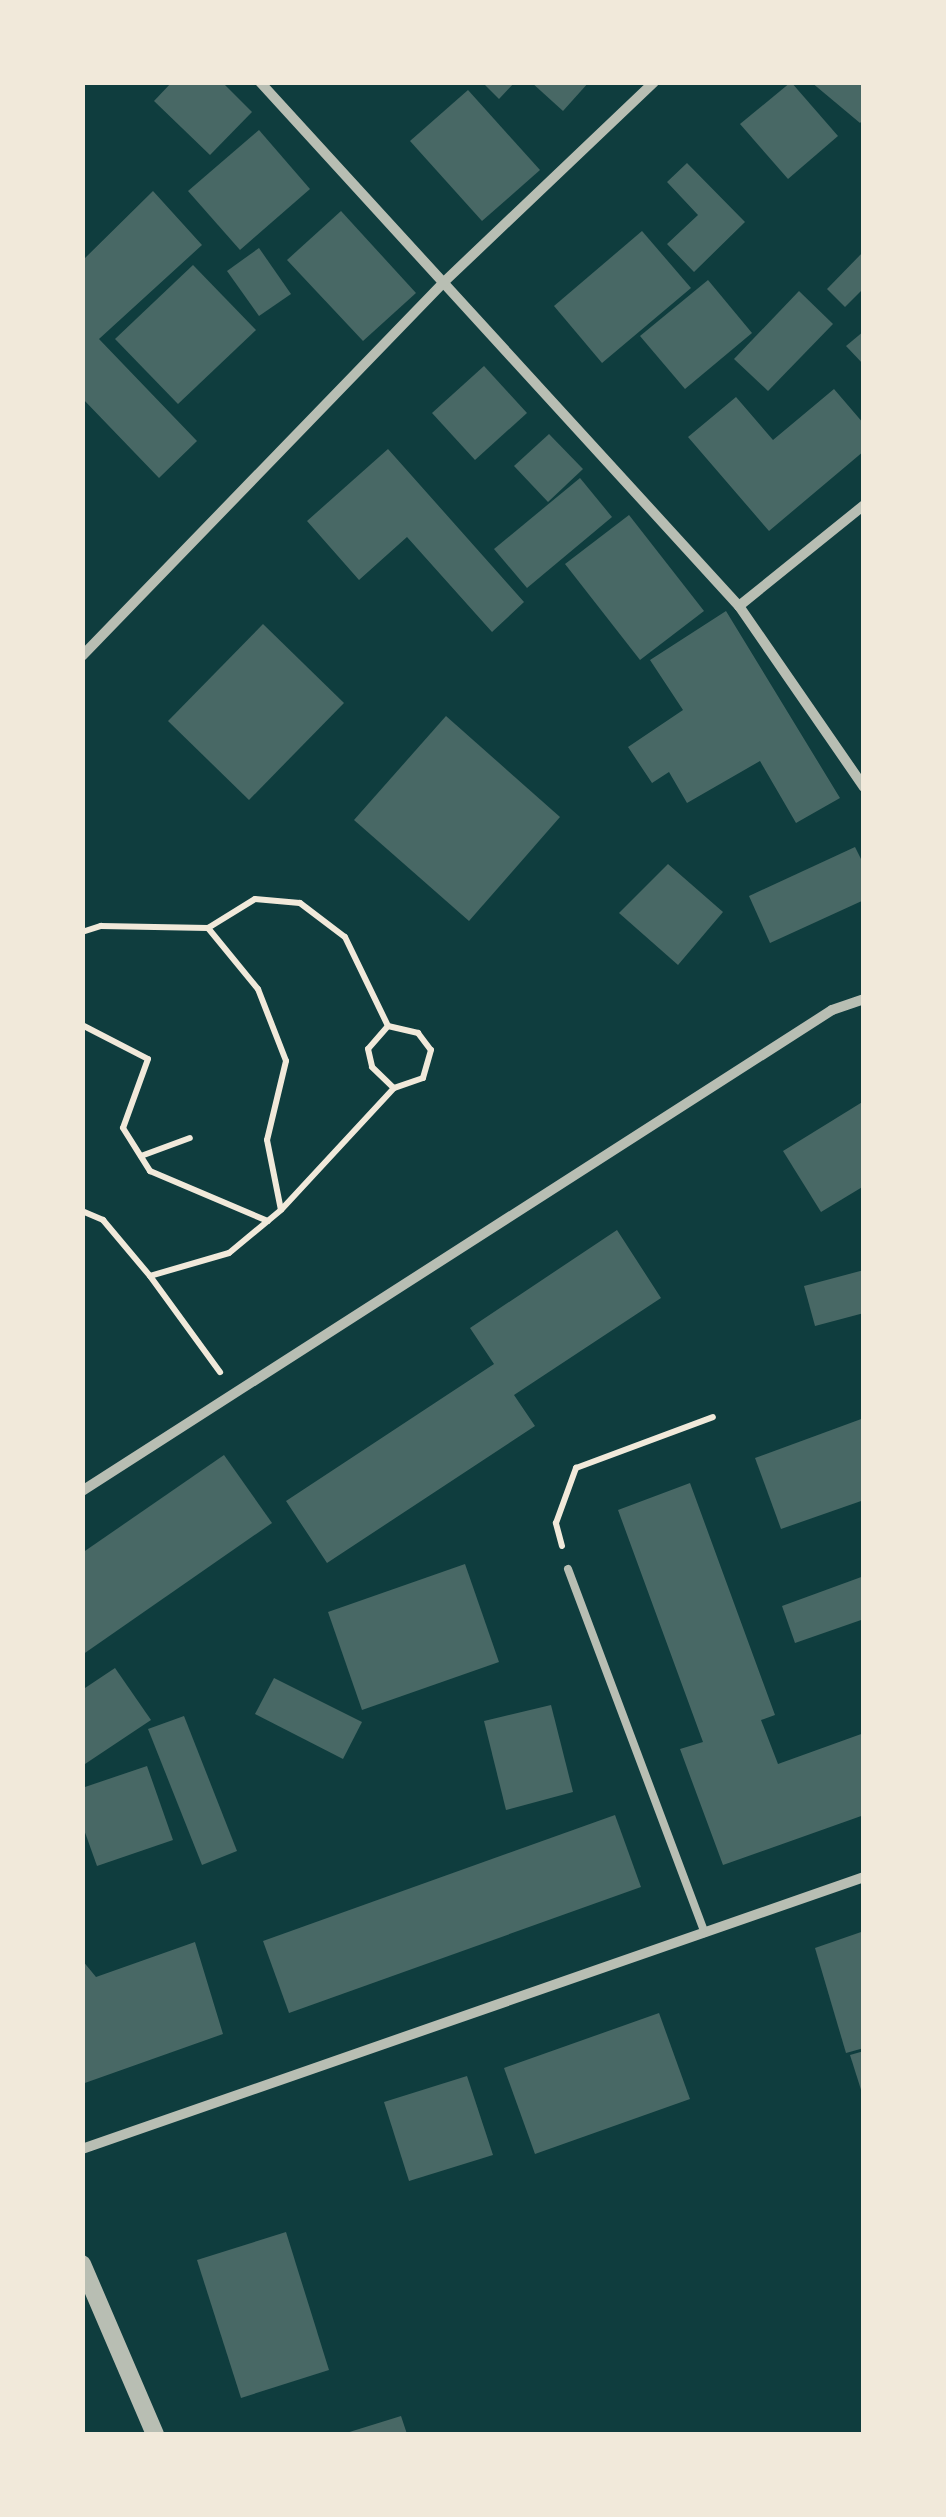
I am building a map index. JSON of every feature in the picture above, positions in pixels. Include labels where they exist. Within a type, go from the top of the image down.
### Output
[{"type":"street","points":[[260,82],[739,606],[864,788]]},
{"type":"street","points":[[82,656],[444,282],[654,82]]},
{"type":"street","points":[[739,606],[864,505]]},
{"type":"street","points":[[82,1491],[832,1010],[864,998]]},
{"type":"street","points":[[82,2149],[864,1878]]},
{"type":"street","points":[[82,2264],[156,2434]]},
{"type":"lane","points":[[568,1570],[705,1932]]},
{"type":"path","points":[[82,932],[101,926],[208,928],[255,899],[300,903],[345,937],[388,1026]]},
{"type":"path","points":[[208,928],[258,989],[286,1060],[266,1140],[282,1210]]},
{"type":"path","points":[[82,1025],[148,1059],[123,1128],[150,1171],[268,1220]]},
{"type":"path","points":[[150,1276],[229,1253],[282,1210],[394,1088],[423,1078],[432,1050],[418,1032],[388,1026]]},
{"type":"path","points":[[388,1026],[368,1049],[372,1066],[394,1088]]},
{"type":"path","points":[[142,1156],[190,1138]]},
{"type":"path","points":[[82,1211],[103,1220],[150,1276],[231,1394]]},
{"type":"path","points":[[568,1570],[556,1522],[576,1468],[713,1417]]},
{"type":"building","points":[[172,82],[222,82],[252,112],[210,155],[154,101]]},
{"type":"building","points":[[482,82],[515,82],[499,99]]},
{"type":"building","points":[[531,82],[589,82],[563,111]]},
{"type":"building","points":[[791,82],[838,136],[788,179],[740,124]]},
{"type":"building","points":[[811,82],[864,82],[864,119],[860,123]]},
{"type":"building","points":[[468,90],[540,170],[482,221],[410,141]]},
{"type":"building","points":[[259,130],[310,189],[240,250],[188,191]]},
{"type":"building","points":[[687,163],[745,222],[694,272],[667,244],[698,215],[667,182]]},
{"type":"building","points":[[153,191],[202,245],[99,339],[197,441],[159,478],[82,398],[82,261]]},
{"type":"building","points":[[341,211],[416,293],[363,341],[287,260]]},
{"type":"building","points":[[642,231],[691,288],[602,363],[554,306]]},
{"type":"building","points":[[259,248],[291,294],[259,316],[227,271]]},
{"type":"building","points":[[864,251],[864,288],[845,307],[827,289]]},
{"type":"building","points":[[193,265],[256,330],[178,404],[115,339]]},
{"type":"building","points":[[708,280],[752,333],[685,389],[640,336]]},
{"type":"building","points":[[799,291],[833,324],[768,391],[734,359]]},
{"type":"building","points":[[864,331],[864,365],[846,346]]},
{"type":"building","points":[[484,366],[527,413],[475,460],[432,413]]},
{"type":"building","points":[[834,389],[864,424],[864,451],[769,531],[688,437],[736,397],[773,440]]},
{"type":"building","points":[[549,434],[583,469],[548,502],[514,466]]},
{"type":"building","points":[[388,449],[524,602],[492,632],[407,537],[359,580],[307,521]]},
{"type":"building","points":[[580,478],[612,517],[527,588],[494,549]]},
{"type":"building","points":[[629,515],[704,611],[640,660],[565,564]]},
{"type":"building","points":[[726,611],[840,798],[796,823],[760,761],[687,803],[669,772],[652,783],[628,747],[683,710],[650,660]]},
{"type":"building","points":[[263,624],[344,703],[249,800],[168,721]]},
{"type":"building","points":[[446,716],[560,817],[469,921],[354,820]]},
{"type":"building","points":[[855,847],[864,865],[864,900],[770,943],[749,896]]},
{"type":"building","points":[[668,864],[723,912],[678,965],[619,913]]},
{"type":"building","points":[[864,1101],[864,1186],[821,1212],[783,1151]]},
{"type":"building","points":[[617,1230],[661,1298],[514,1395],[535,1426],[327,1563],[286,1501],[494,1364],[470,1328]]},
{"type":"building","points":[[864,1270],[864,1313],[815,1326],[804,1286]]},
{"type":"building","points":[[864,1418],[864,1500],[781,1529],[755,1458]]},
{"type":"building","points":[[224,1455],[272,1523],[82,1655],[82,1553]]},
{"type":"building","points":[[690,1483],[775,1715],[761,1720],[778,1764],[864,1733],[864,1815],[723,1865],[680,1749],[703,1742],[618,1510]]},
{"type":"building","points":[[465,1564],[499,1662],[362,1710],[328,1612]]},
{"type":"building","points":[[864,1576],[864,1619],[795,1643],[782,1606]]},
{"type":"building","points":[[115,1668],[151,1720],[82,1766],[82,1690]]},
{"type":"building","points":[[274,1678],[362,1722],[343,1759],[255,1714]]},
{"type":"building","points":[[551,1705],[573,1792],[506,1810],[484,1721]]},
{"type":"building","points":[[184,1716],[237,1851],[202,1865],[148,1729]]},
{"type":"building","points":[[147,1766],[173,1840],[97,1866],[82,1824],[82,1788]]},
{"type":"building","points":[[615,1815],[641,1887],[289,2013],[263,1941]]},
{"type":"building","points":[[864,1931],[864,2048],[846,2053],[815,1948]]},
{"type":"building","points":[[195,1942],[223,2034],[82,2084],[82,1960],[96,1977]]},
{"type":"building","points":[[659,2013],[690,2099],[535,2154],[504,2068]]},
{"type":"building","points":[[864,2051],[864,2095],[863,2096],[850,2055]]},
{"type":"building","points":[[467,2076],[493,2155],[409,2181],[384,2102]]},
{"type":"building","points":[[286,2232],[329,2370],[241,2398],[197,2260]]},
{"type":"building","points":[[401,2416],[407,2434],[343,2434]]}]
